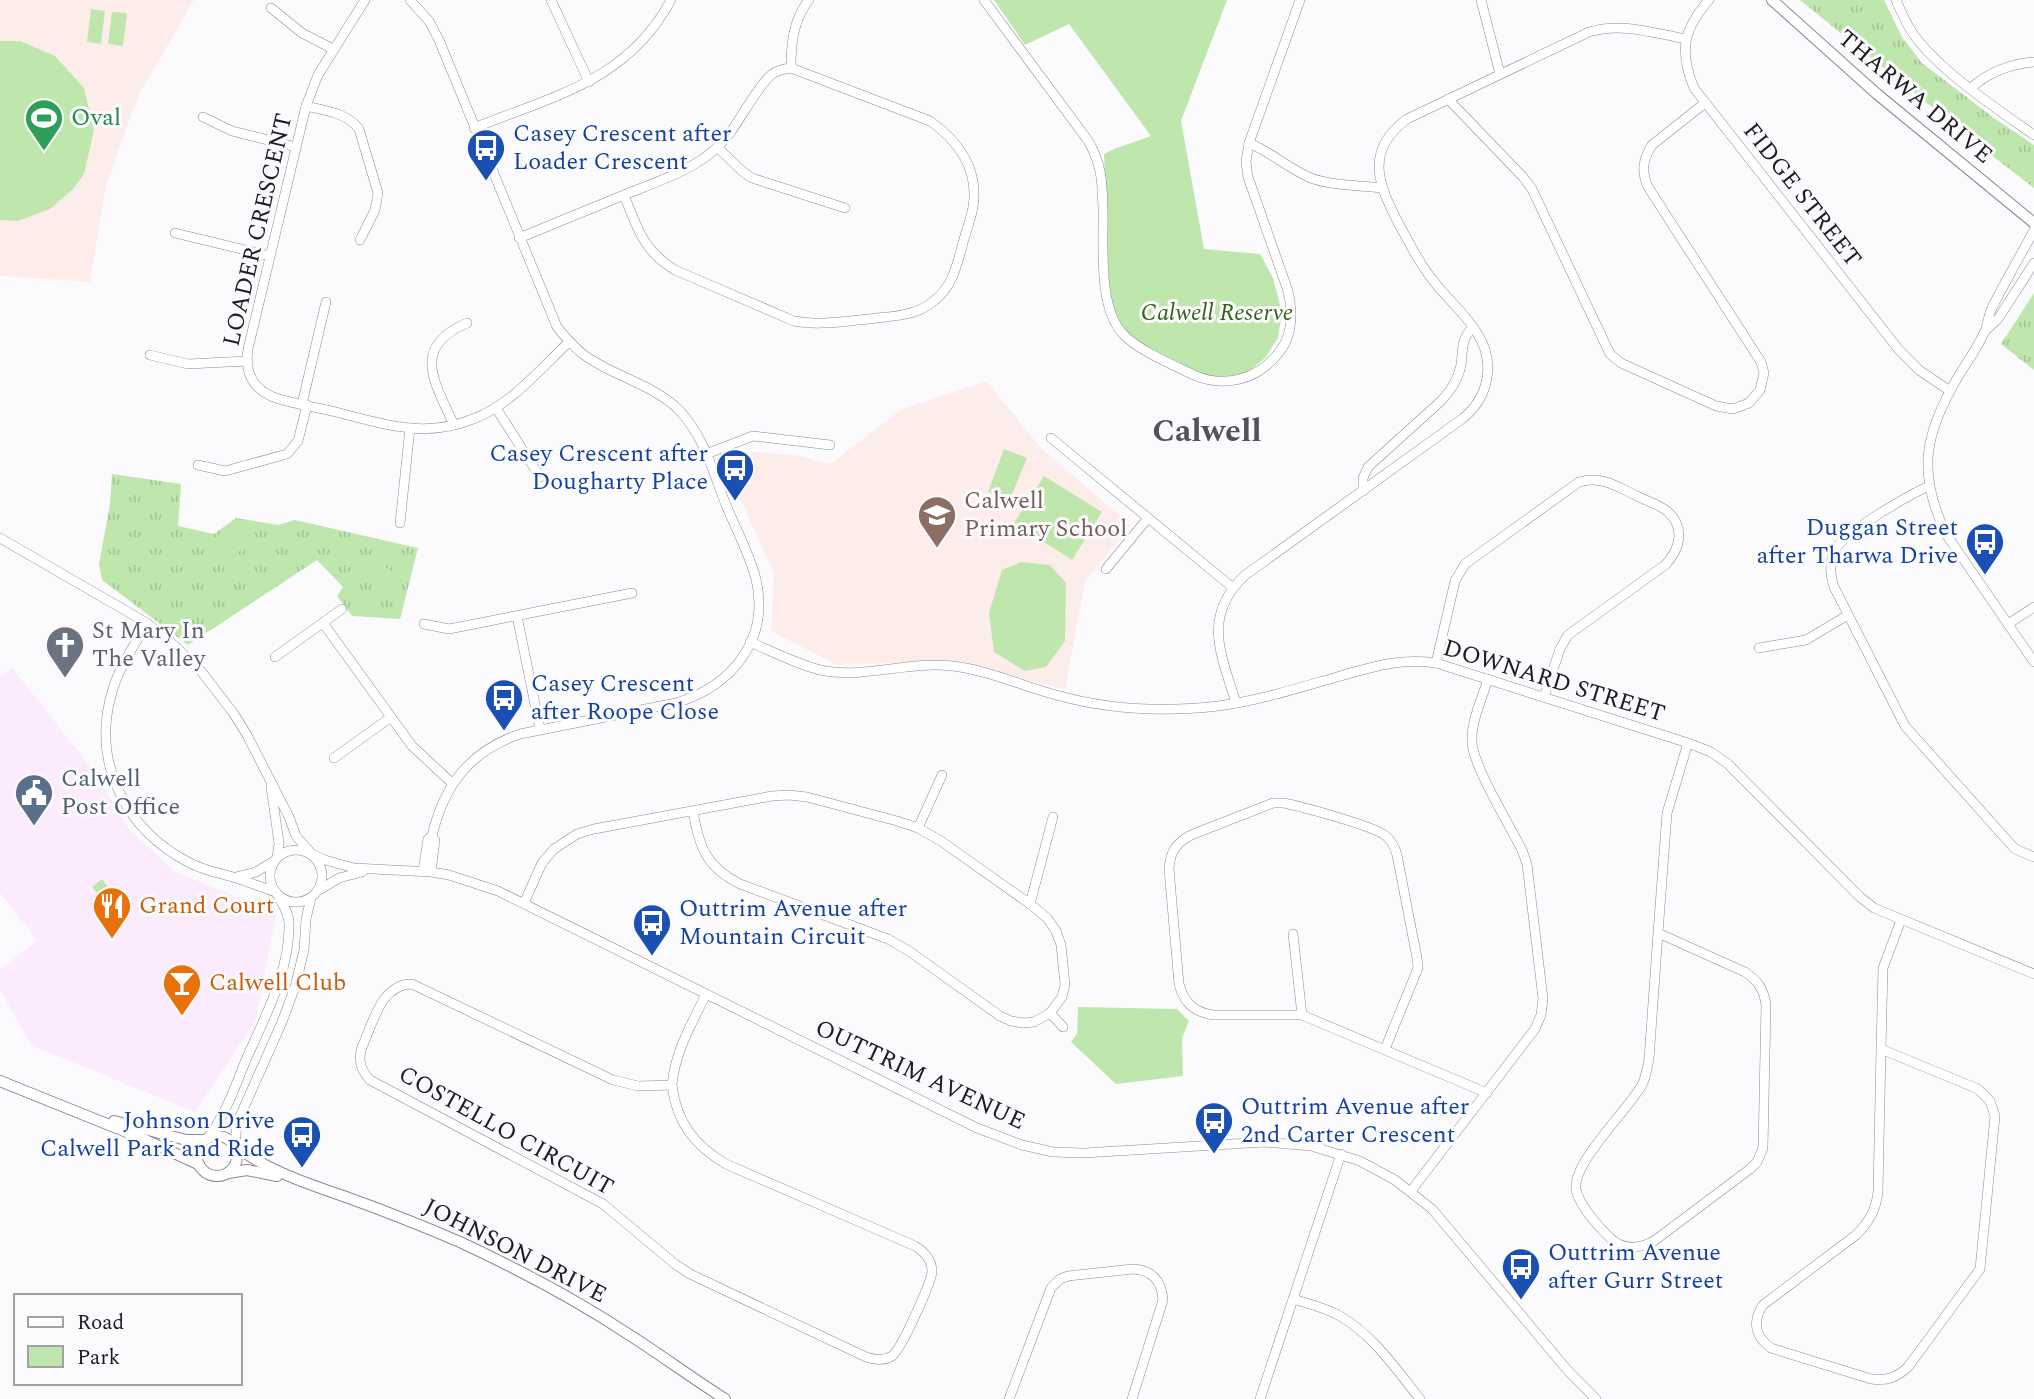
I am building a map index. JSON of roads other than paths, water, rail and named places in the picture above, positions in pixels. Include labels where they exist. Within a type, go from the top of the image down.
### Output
[{"type":"main road","name":"THARWA DRIVE","points":[[1772,0],[1886,102],[2034,223]]},
{"type":"main road","points":[[0,1081],[23,1091],[139,1136],[198,1164],[209,1174],[219,1176],[228,1173],[237,1160],[235,1146],[225,1136],[186,1140],[67,1108]]},
{"type":"main road","points":[[198,1164],[198,1149],[206,1138]]},
{"type":"main road","name":"JOHNSON DRIVE","points":[[235,1146],[254,1161],[300,1181],[403,1218],[518,1270],[628,1334],[725,1399]]},
{"type":"main road","name":"JOHNSON DRIVE","points":[[228,1173],[247,1170],[300,1181]]},
{"type":"main road","name":"JOHNSON DRIVE","points":[[698,1382],[717,1399]]},
{"type":"street","name":"LOADER CRESCENT","points":[[365,0],[318,75],[306,106],[248,349],[250,374],[261,390],[272,397],[410,428],[432,428],[454,425],[496,408],[569,342]]},
{"type":"street","points":[[410,0],[429,21],[439,40],[552,319],[569,342],[589,358],[671,404],[692,426],[755,575],[759,607],[751,642],[728,675],[713,688],[676,703],[540,729],[510,737],[491,747],[466,767],[452,783],[440,806],[432,836],[428,839],[427,872]]},
{"type":"street","points":[[551,0],[589,82]]},
{"type":"street","points":[[474,128],[589,82],[621,61],[640,44],[657,25],[671,0]]},
{"type":"street","points":[[791,68],[795,25],[809,0]]},
{"type":"street","points":[[984,0],[1097,156],[1102,181],[1105,298],[1112,320],[1122,334],[1135,345],[1193,375],[1217,382],[1243,379],[1265,368],[1282,348],[1291,324],[1288,291],[1248,177],[1246,162],[1249,143],[1300,0]]},
{"type":"street","points":[[1481,0],[1500,74]]},
{"type":"street","points":[[1236,703],[1218,629],[1221,607],[1232,587],[1462,419],[1479,402],[1486,387],[1488,363],[1485,348],[1473,327],[1421,265],[1381,188],[1379,164],[1390,135],[1407,119],[1604,27],[1619,26],[1686,38],[1690,25],[1709,0]]},
{"type":"street","points":[[1896,0],[1920,43],[1935,58],[2034,135]]},
{"type":"street","points":[[271,8],[302,33],[333,50]]},
{"type":"street","name":"FIDGE STREET","points":[[1686,38],[1684,55],[1687,72],[1705,103],[1905,357],[1950,391]]},
{"type":"street","points":[[1971,88],[1994,72],[2011,65],[2034,62]]},
{"type":"street","points":[[519,238],[624,195],[691,168],[718,148],[768,77],[779,70],[791,68],[930,121],[946,131],[963,153],[973,179],[973,206],[955,274],[936,300],[922,309],[899,316],[815,324],[794,321],[662,262],[650,252],[642,239],[624,195]]},
{"type":"street","points":[[1448,99],[1532,189],[1610,354],[1621,363],[1716,406],[1733,409],[1749,404],[1757,395],[1764,379],[1761,362],[1648,187],[1643,171],[1646,155],[1652,145],[1705,103]]},
{"type":"street","points":[[306,106],[345,116],[359,129],[378,194],[375,210],[360,240]]},
{"type":"street","points":[[203,117],[232,131],[296,147]]},
{"type":"street","points":[[1249,143],[1266,150],[1312,178],[1381,188]]},
{"type":"street","points":[[718,148],[752,178],[845,208]]},
{"type":"street","points":[[2034,230],[1991,311],[1986,330],[1937,416],[1928,460],[1929,486],[1946,534],[2034,662]]},
{"type":"street","points":[[175,233],[270,256]]},
{"type":"street","points":[[1986,330],[1998,319],[2034,263]]},
{"type":"street","points":[[198,466],[225,471],[287,454],[294,449],[298,442],[326,302]]},
{"type":"street","points":[[454,425],[435,381],[431,362],[434,349],[441,338],[467,323]]},
{"type":"street","points":[[1363,491],[1363,478],[1368,467],[1452,389],[1461,367],[1462,342],[1473,327]]},
{"type":"street","points":[[150,355],[188,364],[247,361]]},
{"type":"street","points":[[496,408],[540,477]]},
{"type":"street","points":[[400,523],[410,428]]},
{"type":"street","points":[[706,454],[753,436],[830,445]]},
{"type":"street","points":[[1051,438],[1232,587]]},
{"type":"street","points":[[1436,663],[1455,581],[1465,564],[1579,482],[1605,480],[1670,513],[1678,528],[1678,546],[1665,565],[1568,635],[1560,649],[1544,697]]},
{"type":"street","points":[[1929,486],[1913,493],[1849,534],[1835,549],[1830,575],[1906,726],[2015,849],[2034,857]]},
{"type":"street","points":[[1106,569],[1148,518]]},
{"type":"street","points":[[0,538],[147,623],[175,646],[213,685],[234,714],[253,745],[296,836],[320,862],[323,874],[306,919],[304,950],[295,987],[237,1123],[235,1146]]},
{"type":"street","points":[[424,624],[449,629],[632,593]]},
{"type":"street","points":[[2008,624],[2034,607]]},
{"type":"street","points":[[275,657],[342,609]]},
{"type":"street","points":[[1759,648],[1806,640],[1848,615]]},
{"type":"street","points":[[517,616],[540,729]]},
{"type":"street","points":[[147,623],[118,673],[106,719],[109,765],[117,789],[130,813],[161,846],[205,870],[234,877],[276,893],[291,902],[303,901],[314,895]]},
{"type":"street","points":[[323,623],[421,757],[452,783]]},
{"type":"street","name":"DOWNARD STREET","points":[[751,642],[825,671],[844,673],[927,665],[953,666],[1059,696],[1111,706],[1165,709],[1236,703],[1391,662],[1418,660],[1436,663],[1710,752],[1728,764],[1874,908],[2034,974]]},
{"type":"street","points":[[1411,1191],[1535,1030],[1541,1015],[1543,999],[1527,864],[1474,751],[1473,727],[1488,679]]},
{"type":"street","points":[[334,758],[391,717]]},
{"type":"street","points":[[1658,933],[1745,972],[1755,978],[1762,987],[1766,1004],[1763,1143],[1760,1157],[1750,1169],[1654,1241],[1633,1248],[1616,1243],[1608,1236],[1581,1202],[1576,1180],[1583,1164],[1635,1096],[1646,1075],[1667,813],[1688,743]]},
{"type":"street","points":[[918,828],[943,775]]},
{"type":"street","points":[[206,1138],[216,1127],[278,986],[288,944],[290,920],[270,876],[279,843],[271,784]]},
{"type":"street","points":[[524,903],[542,863],[554,849],[569,838],[594,829],[772,796],[807,797],[918,828],[941,841],[1048,918],[1061,945],[1065,985],[1059,1003],[1050,1013],[1034,1022],[1011,1021],[888,939],[726,877],[714,867],[701,848],[692,811]]},
{"type":"street","points":[[1385,1049],[1418,968],[1394,845],[1387,837],[1374,829],[1290,804],[1273,803],[1181,840],[1174,848],[1169,869],[1179,984],[1188,1004],[1202,1014],[1302,1015],[1487,1093]]},
{"type":"street","points":[[1030,904],[1053,817]]},
{"type":"street","points":[[234,877],[256,872],[284,852],[295,849],[311,853]]},
{"type":"street","name":"OUTTRIM AVENUE","points":[[311,853],[354,868],[427,872],[482,885],[524,903],[977,1128],[1021,1145],[1053,1152],[1084,1153],[1265,1142],[1304,1145],[1341,1154],[1378,1170],[1411,1191],[1441,1218],[1569,1372],[1596,1399]]},
{"type":"street","name":"OUTTRIM AVENUE","points":[[314,895],[339,878],[371,870]]},
{"type":"street","points":[[1881,1049],[1978,1089],[1990,1101],[1995,1116],[1980,1269],[1908,1367],[1894,1378],[1883,1381],[1771,1348],[1763,1343],[1756,1326],[1758,1313],[1763,1305],[1856,1235],[1873,1213],[1878,1192],[1881,1049],[1883,968],[1901,920]]},
{"type":"street","points":[[1293,934],[1302,1015]]},
{"type":"street","name":"COSTELLO CIRCUIT","points":[[673,1085],[638,1086],[613,1080],[412,984],[399,985],[385,996],[359,1055],[362,1069],[370,1080],[603,1204],[675,1264],[691,1274],[866,1357],[883,1359],[895,1354],[903,1343],[931,1277],[930,1263],[926,1255],[915,1246],[726,1164],[696,1143],[685,1128],[678,1112],[673,1085],[674,1068],[678,1051],[706,994]]},
{"type":"street","points":[[1050,1013],[1063,1027]]},
{"type":"street","points":[[1260,1399],[1341,1154]]},
{"type":"street","points":[[1009,1399],[1051,1288],[1060,1279],[1068,1276],[1133,1269],[1142,1270],[1157,1279],[1163,1291],[1163,1300],[1132,1399]]},
{"type":"street","points":[[1293,1298],[1329,1311],[1358,1328],[1375,1343],[1418,1398]]},
{"type":"place","name":"Oval","points":[[44,152]]},
{"type":"place","name":"Casey Crescent after Loader Crescent","points":[[486,182]]},
{"type":"place","name":"Casey Crescent after Dougharty Place","points":[[735,502]]},
{"type":"place","name":"Calwell Primary School","points":[[937,549]]},
{"type":"place","name":"Duggan Street after Tharwa Drive","points":[[1985,576]]},
{"type":"place","name":"St Mary In The Valley","points":[[65,679]]},
{"type":"place","name":"Casey Crescent after Roope Close","points":[[504,732]]},
{"type":"place","name":"Calwell Post Office","points":[[34,827]]},
{"type":"place","name":"Grand Court","points":[[112,940]]},
{"type":"place","name":"Outtrim Avenue after Mountain Circuit","points":[[652,957]]},
{"type":"place","name":"Calwell Club","points":[[182,1017]]},
{"type":"place","name":"Outtrim Avenue after 2nd Carter Crescent","points":[[1214,1155]]},
{"type":"place","name":"Johnson Drive Calwell Park and Ride","points":[[302,1169]]},
{"type":"place","name":"Outtrim Avenue after Gurr Street","points":[[1521,1301]]},
{"type":"district","name":"Calwell","points":[[1207,431]]},
{"type":"park label","name":"Calwell Reserve","points":[[1217,313]]}]
